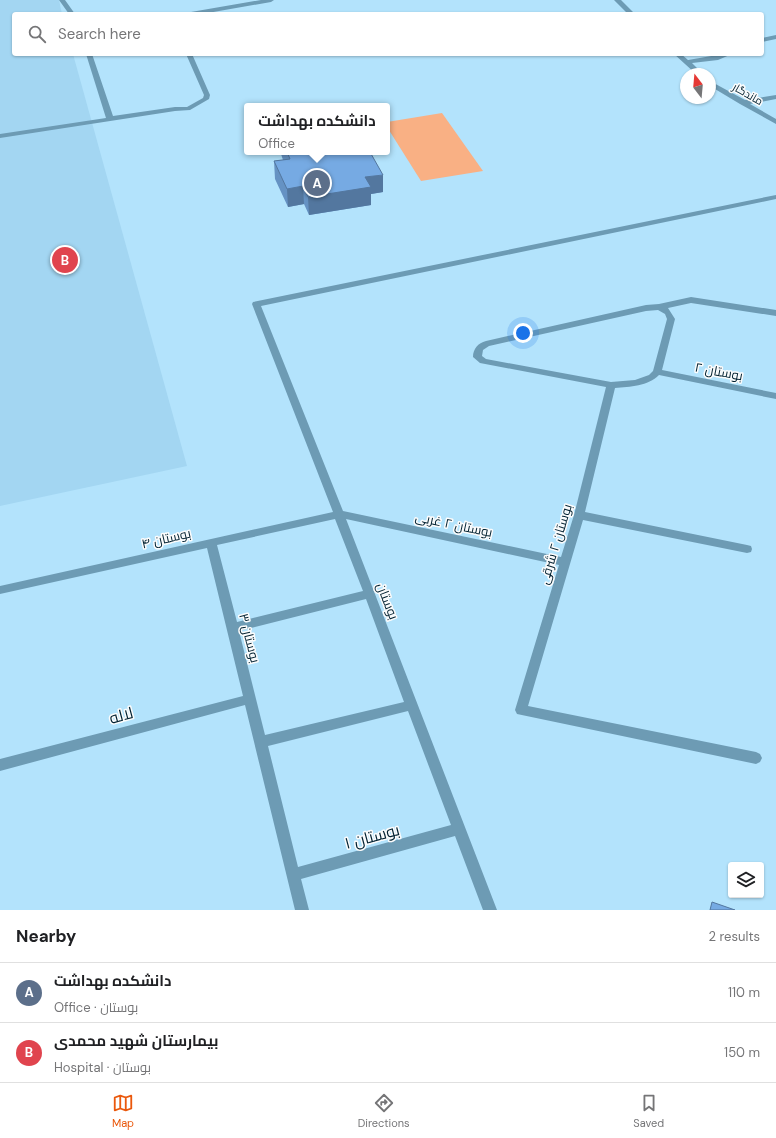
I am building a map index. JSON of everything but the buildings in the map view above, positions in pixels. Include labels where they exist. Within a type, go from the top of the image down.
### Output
[{"type":"street","points":[[62,0],[71,12]]},
{"type":"street","points":[[202,12],[271,0]]},
{"type":"street","points":[[617,0],[630,12]]},
{"type":"street","points":[[764,40],[776,37]]},
{"type":"street","points":[[90,56],[110,119]]},
{"type":"street","points":[[0,136],[188,109],[206,99],[206,95],[190,56]]},
{"type":"street","points":[[680,56],[694,68]]},
{"type":"street","points":[[687,62],[724,56]]},
{"type":"street","name":"ماندگار","points":[[716,87],[776,122]]},
{"type":"street","points":[[742,103],[776,97]]},
{"type":"street","name":"بوستان","points":[[490,910],[370,594],[256,304],[776,197]]},
{"type":"street","points":[[659,308],[690,300],[776,313]]},
{"type":"street","points":[[646,308],[659,308],[666,309],[671,318],[657,372],[652,377],[636,383],[611,385],[483,361],[478,356],[477,352],[481,346],[486,344],[646,308]]},
{"type":"street","name":"بوستان ۲","points":[[657,372],[776,396]]},
{"type":"street","name":"بوستان ۲ شرقی","points":[[611,385],[579,515],[521,710],[756,758]]},
{"type":"street","name":"بوستان ۴","points":[[0,590],[339,514]]},
{"type":"street","name":"بوستان ۲ غربی","points":[[339,514],[564,562]]},
{"type":"street","points":[[579,515],[747,549]]},
{"type":"street","name":"بوستان ۳","points":[[211,542],[302,910]]},
{"type":"street","points":[[232,628],[370,594]]},
{"type":"street","name":"لاله","points":[[0,765],[250,699]]},
{"type":"street","points":[[260,742],[412,704]]},
{"type":"street","name":"بوستان ۱","points":[[294,875],[460,829]]},
{"type":"shaded area","points":[[0,0],[59,0],[62,12],[12,12],[12,56],[74,56],[187,466],[0,506]]},
{"type":"shaded area","points":[[442,113],[483,171],[421,181],[390,132],[390,122]]},
{"type":"place","name":"دانشکده بهداشت","points":[[317,183]]},
{"type":"place","name":"بیمارستان شهید محمدی","points":[[65,260]]}]
